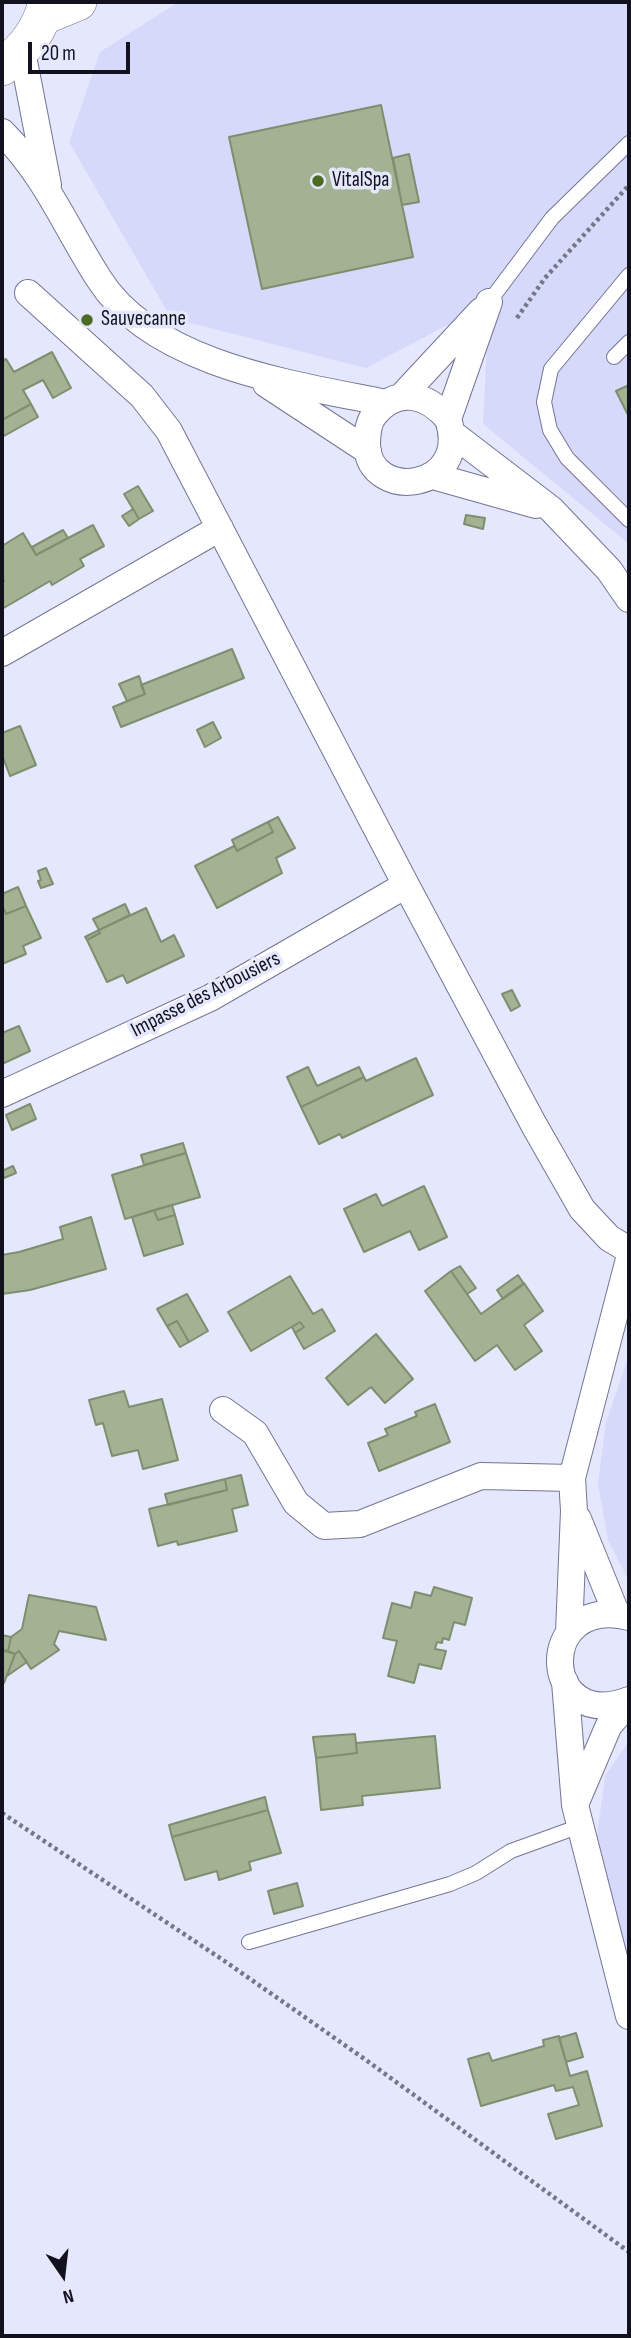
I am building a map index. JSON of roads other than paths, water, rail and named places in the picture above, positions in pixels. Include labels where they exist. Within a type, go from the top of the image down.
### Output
[{"type":"main road","points":[[12,59],[35,34],[46,9],[78,2]]},
{"type":"street","points":[[12,59],[49,190]]},
{"type":"street","points":[[2,132],[49,190],[99,280],[129,315],[168,342],[253,375],[393,400],[420,397],[436,405],[451,427],[551,509],[609,570],[629,599]]},
{"type":"street","points":[[28,293],[142,396],[169,431],[406,885],[582,1209],[609,1238],[629,1250]]},
{"type":"street","points":[[485,314],[451,427],[449,458],[433,477],[414,483],[394,480],[377,469],[368,451],[367,433],[373,416],[485,314]]},
{"type":"street","points":[[253,375],[368,451]]},
{"type":"street","points":[[433,477],[551,509]]},
{"type":"street","points":[[2,653],[220,528]]},
{"type":"street","name":"Impasse des Arbousiers","points":[[2,1094],[210,998],[406,885]]},
{"type":"street","points":[[569,1632],[574,1511],[572,1478],[629,1259]]},
{"type":"street","points":[[223,1410],[255,1433],[296,1503],[324,1526],[360,1524],[481,1476],[572,1478]]},
{"type":"street","points":[[574,1511],[623,1616],[601,1615],[585,1619],[569,1632],[562,1643],[558,1662],[565,1682],[577,1815],[629,2016]]},
{"type":"street","points":[[565,1682],[578,1699],[595,1707],[629,1702]]},
{"type":"street","points":[[577,1815],[610,1725],[629,1702]]},
{"type":"lane","points":[[485,314],[552,218],[629,143]]},
{"type":"lane","points":[[629,275],[551,369],[544,402],[550,430],[567,458],[629,520]]},
{"type":"lane","points":[[614,357],[629,342]]},
{"type":"lane","points":[[249,1942],[450,1884],[476,1873],[577,1815]]},
{"type":"place","name":"VitalSpa","points":[[318,181]]},
{"type":"place","name":"Sauvecanne","points":[[87,320]]}]
